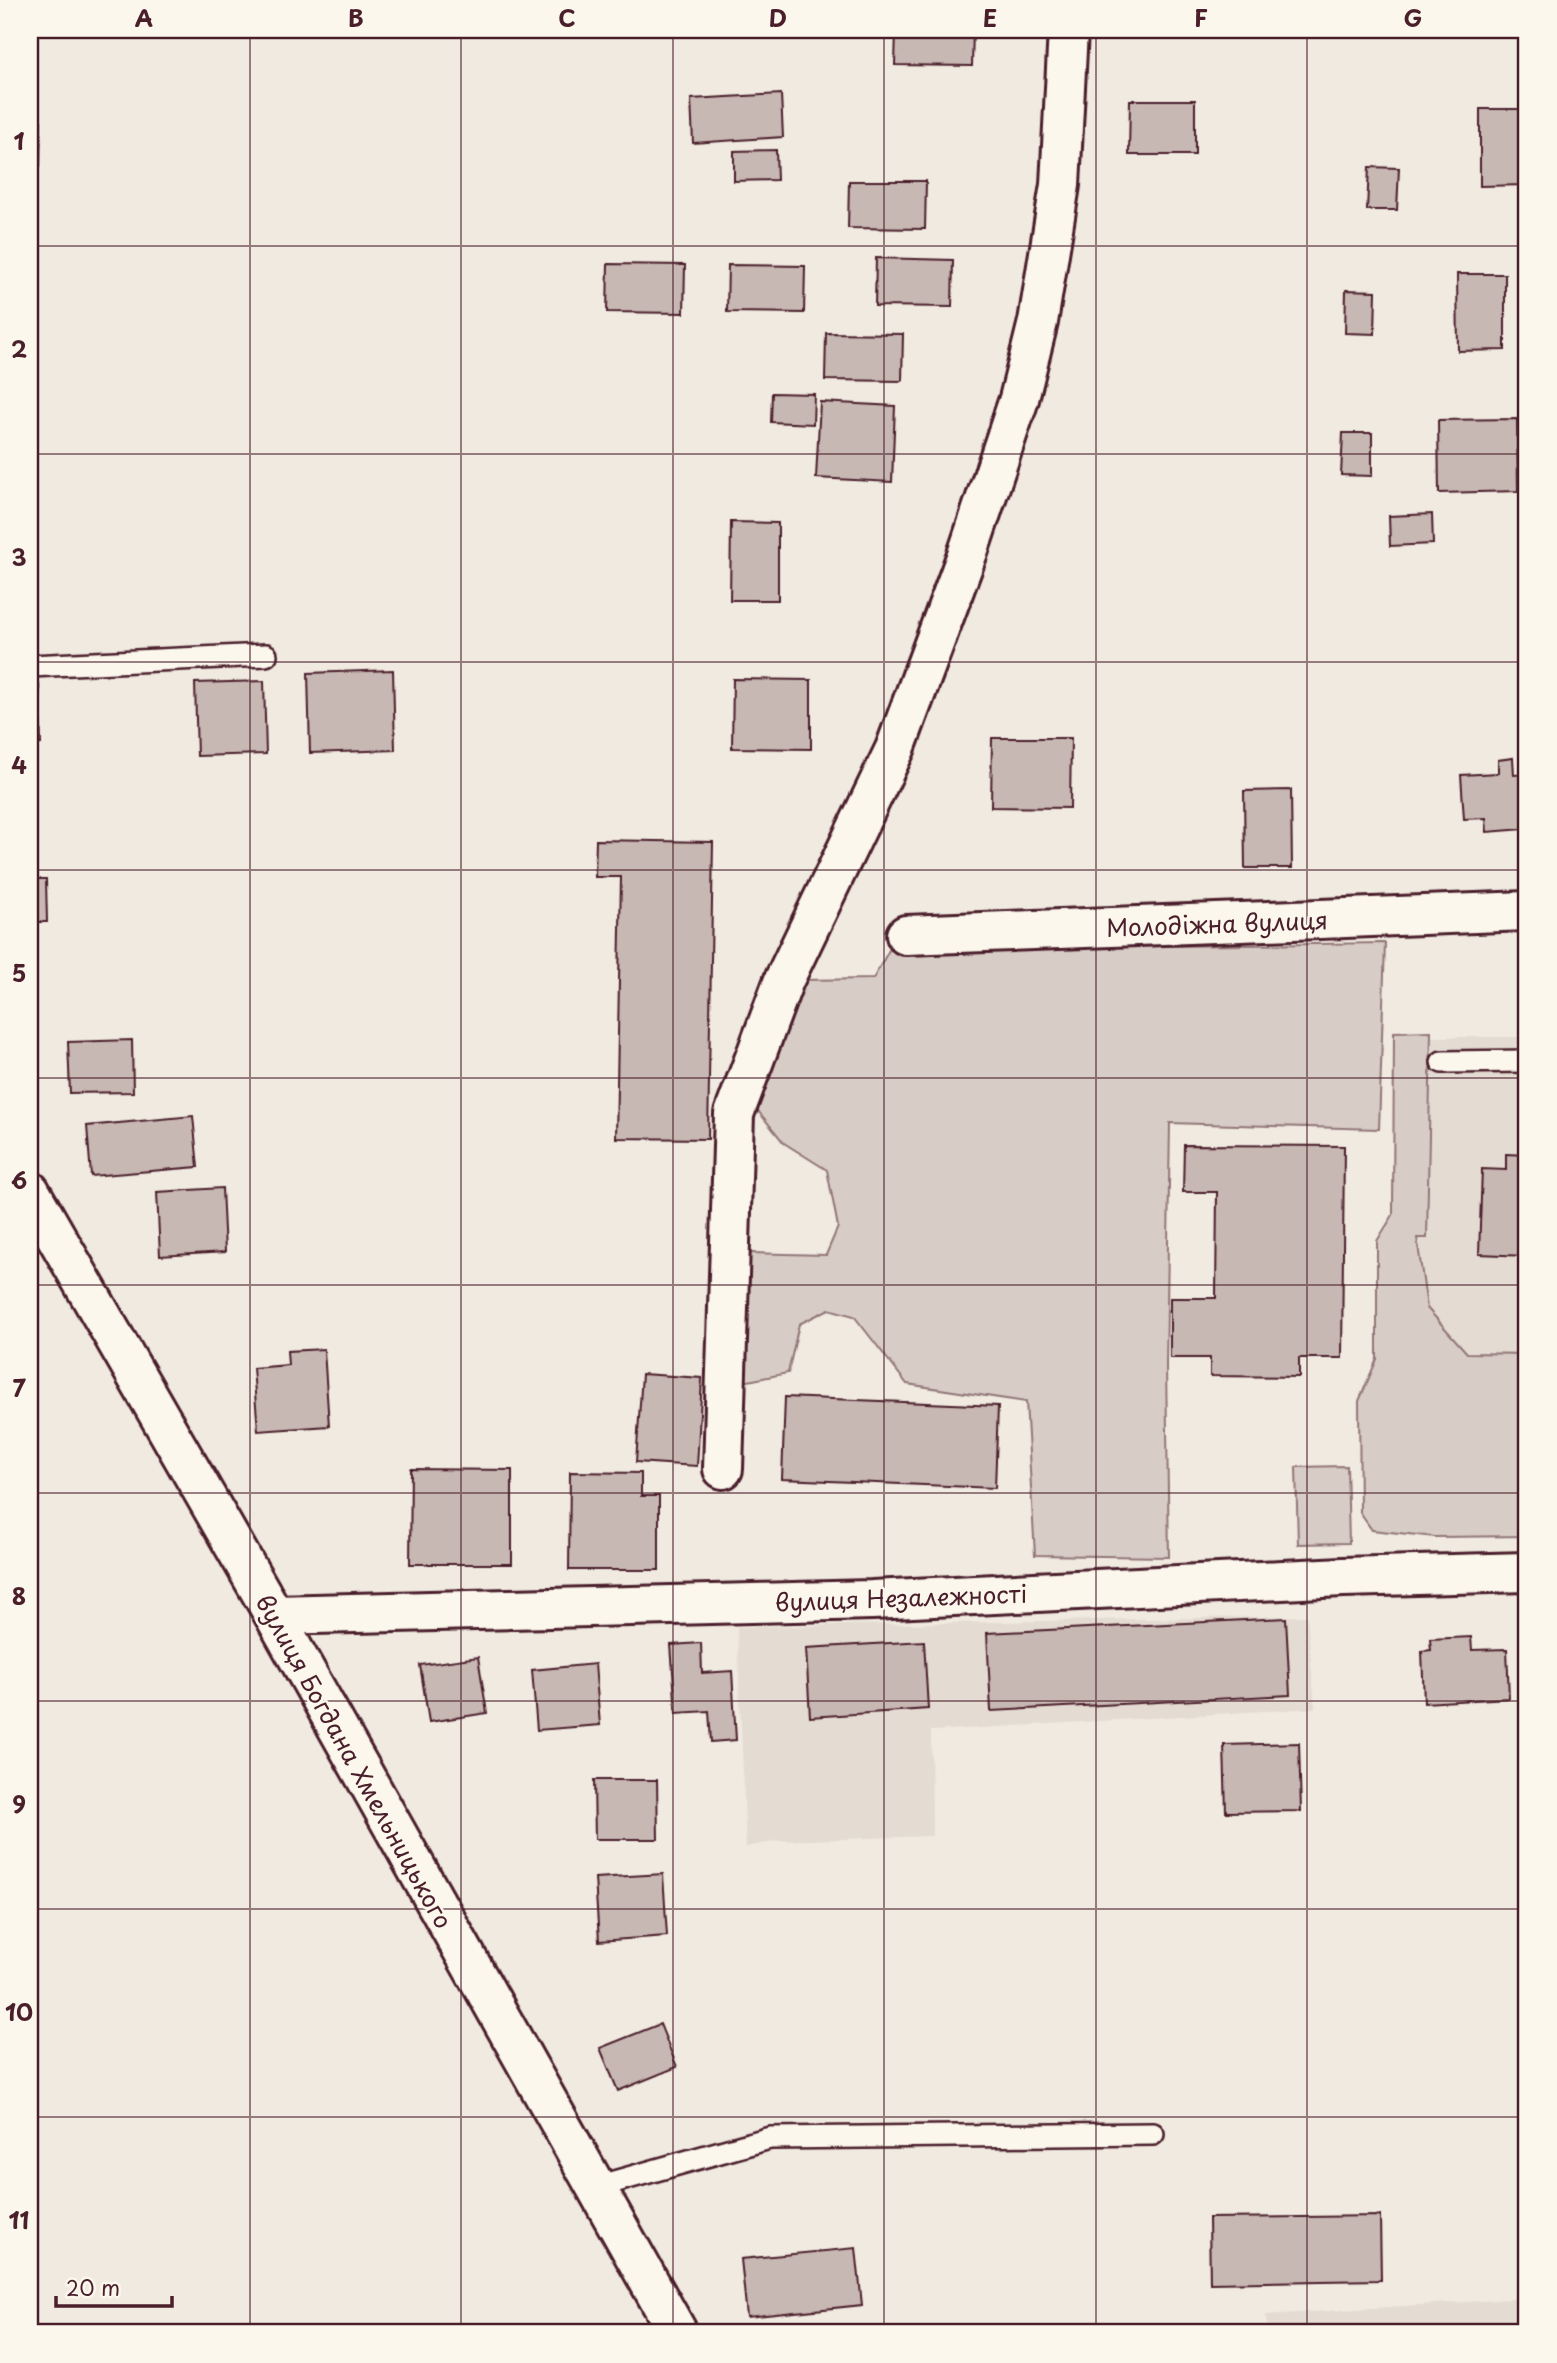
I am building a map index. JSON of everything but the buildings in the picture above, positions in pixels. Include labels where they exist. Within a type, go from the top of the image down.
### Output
[{"type":"street","points":[[723,1469],[734,1114],[784,980],[895,749],[968,552],[1019,399],[1038,322],[1060,185],[1068,30]]},
{"type":"street","name":"Молодіжна вулиця","points":[[906,935],[1527,911]]},
{"type":"street","name":"вулиця Богдана Хмельницького","points":[[30,1191],[274,1615],[678,2333]]},
{"type":"street","name":"вулиця Незалежності","points":[[274,1615],[872,1600],[1343,1577],[1527,1572]]},
{"type":"lane","points":[[30,666],[266,655]]},
{"type":"lane","points":[[1441,1062],[1527,1061]]},
{"type":"lane","points":[[596,2187],[770,2138],[1153,2134]]},
{"type":"shaded area","points":[[1385,943],[1379,1129],[1170,1123],[1166,1366],[1169,1557],[1035,1555],[1026,1402],[907,1384],[854,1316],[829,1309],[799,1324],[788,1373],[743,1382],[748,1253],[826,1255],[838,1227],[827,1170],[784,1143],[758,1111],[765,1078],[800,980],[873,979],[889,950]]},
{"type":"shaded area","points":[[1431,1031],[1427,1238],[1417,1238],[1427,1308],[1467,1353],[1527,1354],[1527,1536],[1435,1537],[1372,1530],[1360,1513],[1359,1401],[1377,1359],[1377,1241],[1393,1215],[1394,1032]]},
{"type":"shaded area","points":[[1420,1037],[1527,1037],[1527,1354],[1467,1353],[1427,1308],[1417,1238]]},
{"type":"shaded area","points":[[1347,1466],[1349,1543],[1298,1544],[1296,1467]]},
{"type":"shaded area","points":[[1307,1616],[1315,1708],[931,1731],[932,1836],[777,1841],[746,1847],[737,1627]]},
{"type":"shaded area","points":[[1527,2298],[1527,2333],[1268,2333],[1266,2315]]}]
